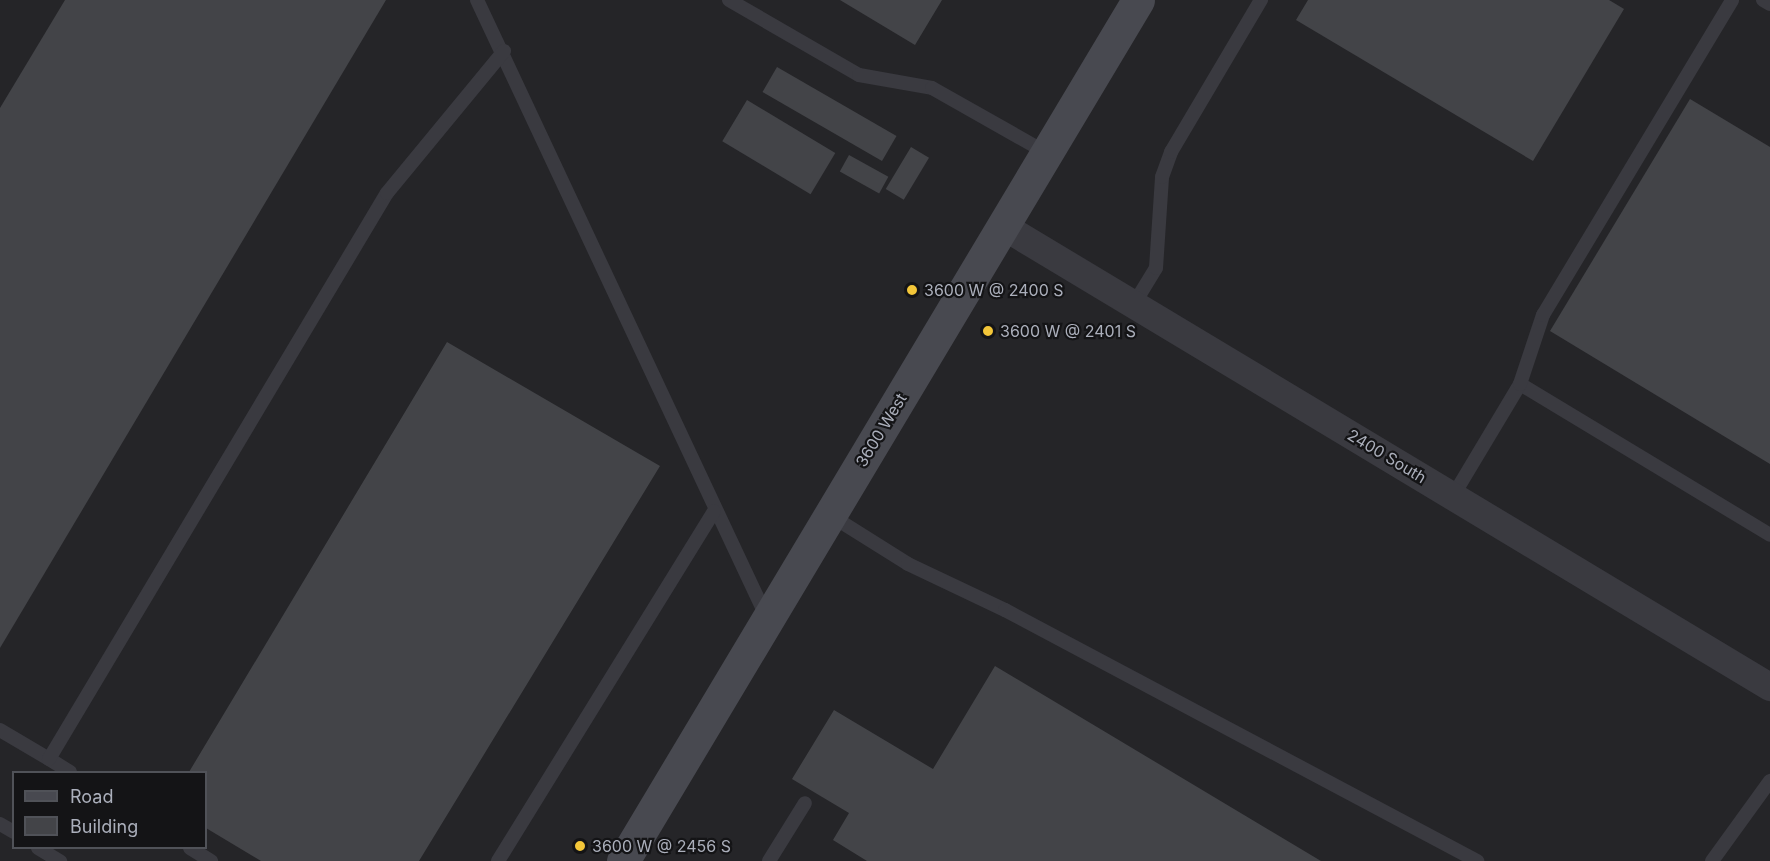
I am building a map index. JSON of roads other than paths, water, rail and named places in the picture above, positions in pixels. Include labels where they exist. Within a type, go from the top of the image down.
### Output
[{"type":"street","name":"3600 West","points":[[623,861],[1138,0]]},
{"type":"street","name":"2400 South","points":[[1004,226],[1770,687]]},
{"type":"lane","points":[[477,0],[504,51],[714,511],[768,620]]},
{"type":"lane","points":[[729,0],[859,75],[932,88],[1047,153]]},
{"type":"lane","points":[[1134,304],[1156,268],[1162,177],[1171,152],[1261,0]]},
{"type":"lane","points":[[1453,496],[1520,384],[1543,315],[1732,0]]},
{"type":"lane","points":[[1763,0],[1770,4]]},
{"type":"lane","points":[[49,759],[387,193],[504,51]]},
{"type":"lane","points":[[1520,384],[1770,535]]},
{"type":"lane","points":[[498,861],[714,511]]},
{"type":"lane","points":[[830,515],[908,564],[1005,610],[1477,861]]},
{"type":"lane","points":[[0,730],[68,771]]},
{"type":"lane","points":[[1712,861],[1770,781]]},
{"type":"lane","points":[[769,861],[805,803]]},
{"type":"lane","points":[[40,849],[60,861]]},
{"type":"lane","points":[[192,849],[211,861]]},
{"type":"place","name":"3600 W @ 2400 S","points":[[912,290]]},
{"type":"place","name":"3600 W @ 2401 S","points":[[988,331]]},
{"type":"place","name":"3600 W @ 2456 S","points":[[580,846]]}]
